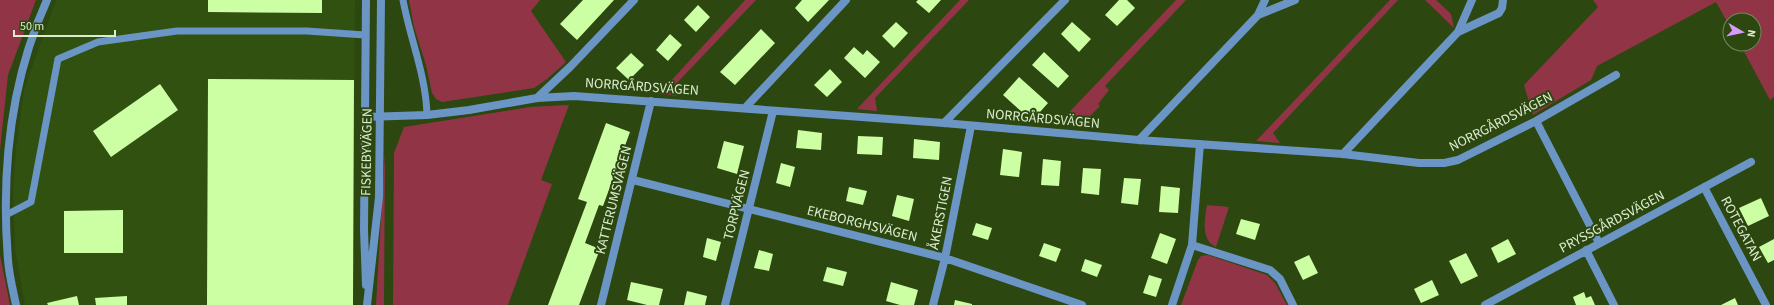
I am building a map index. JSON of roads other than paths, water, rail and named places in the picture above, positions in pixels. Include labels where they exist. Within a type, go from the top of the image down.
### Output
[{"type":"street","points":[[16,305],[8,261],[5,182],[8,143],[14,104],[33,33],[47,0]]},
{"type":"street","name":"FISKEBYVÄGEN","points":[[366,0],[364,230],[367,305]]},
{"type":"street","name":"FISKEBYVÄGEN","points":[[367,305],[379,197],[381,0]]},
{"type":"street","name":"NORRGÅRDSVÄGEN","points":[[537,98],[570,67],[634,0]]},
{"type":"street","points":[[745,108],[846,0]]},
{"type":"street","name":"NORRGÅRDSVÄGEN","points":[[944,123],[1065,0]]},
{"type":"street","points":[[1139,140],[1258,15],[1265,0]]},
{"type":"street","points":[[1258,15],[1295,0]]},
{"type":"street","points":[[1343,154],[1458,32],[1472,0]]},
{"type":"street","points":[[1458,32],[1499,13],[1502,8],[1503,0]]},
{"type":"street","name":"NORRGÅRDSVÄGEN","points":[[365,117],[427,115],[470,110],[537,98],[574,96],[944,123],[1139,140],[1343,154],[1419,163],[1444,163],[1458,160],[1536,121],[1616,75]]},
{"type":"street","name":"KATTERUMSVÄGEN","points":[[601,305],[633,180],[651,101]]},
{"type":"street","name":"TORPVÄGEN","points":[[725,305],[750,209],[773,111]]},
{"type":"street","points":[[1536,121],[1599,243]]},
{"type":"street","name":"ÅKERSTIGEN","points":[[933,305],[945,258],[971,126]]},
{"type":"street","points":[[1172,305],[1192,245],[1200,144]]},
{"type":"street","name":"PRYSSGÅRDSVÄGEN","points":[[1486,305],[1751,162]]},
{"type":"street","name":"EKEBORGHSVÄGEN","points":[[633,180],[945,258],[1082,305]]},
{"type":"street","name":"ROTEGATAN","points":[[1704,187],[1766,305]]},
{"type":"street","points":[[1192,245],[1270,270],[1276,274],[1293,305]]},
{"type":"street","points":[[1586,250],[1614,305]]},
{"type":"lane","points":[[403,0],[409,29],[424,82],[427,115]]},
{"type":"lane","points":[[6,215],[31,202],[58,59],[98,42],[177,31],[307,31],[365,35]]}]
